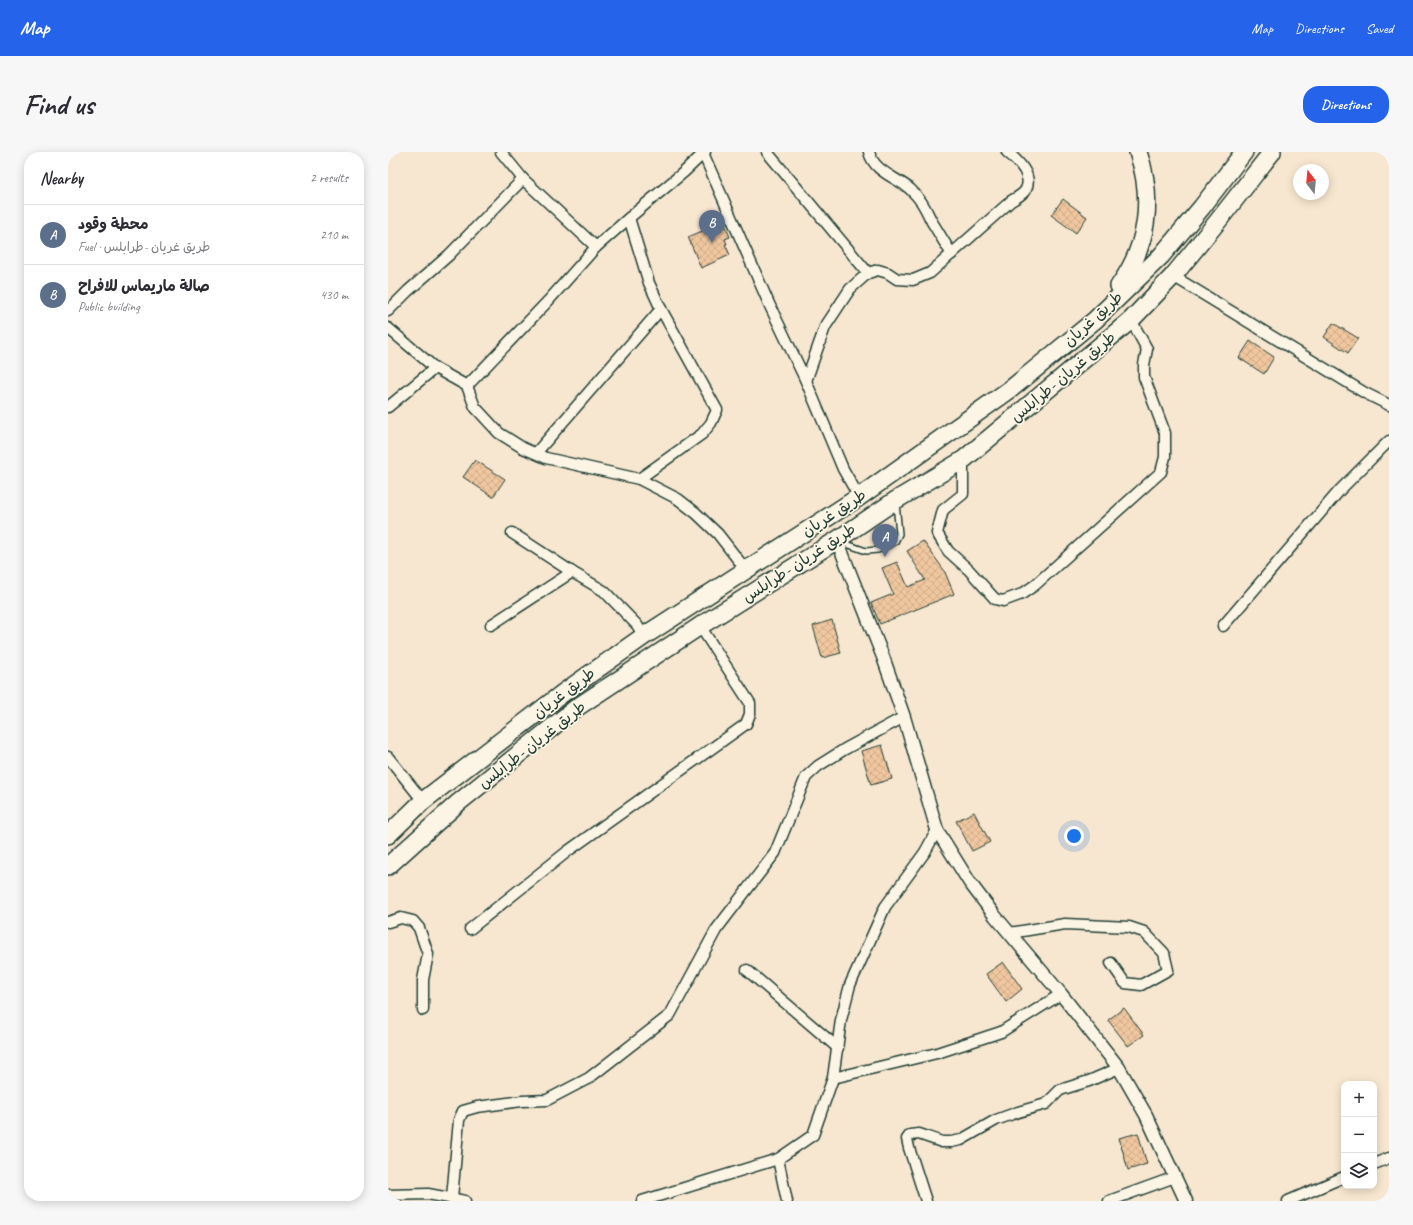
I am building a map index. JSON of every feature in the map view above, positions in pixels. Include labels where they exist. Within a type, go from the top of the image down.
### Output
[{"type":"highway","points":[[1095,320],[1127,276],[1137,258],[1143,239],[1147,220],[1147,200],[1145,180],[1138,152]]},
{"type":"highway","name":"طريق غريان","points":[[388,835],[423,801],[563,693],[644,636],[859,497],[1012,388],[1095,320],[1160,256],[1202,208],[1244,152]]},
{"type":"highway","name":"طريق غريان -طرابلس","points":[[388,866],[458,803],[576,708],[700,626],[837,540],[896,500],[963,460],[1131,320],[1173,276],[1272,152]]},
{"type":"street","points":[[501,152],[523,179],[596,247]]},
{"type":"street","points":[[767,152],[868,273]]},
{"type":"street","points":[[869,152],[870,156],[880,170],[909,188],[923,203],[932,222],[952,254]]},
{"type":"street","points":[[806,381],[825,327],[850,289],[868,273],[878,270],[888,273],[897,279],[913,280],[930,273],[1026,190],[1029,180],[1024,170],[1008,152]]},
{"type":"street","points":[[467,386],[550,300],[596,247],[628,218],[684,172],[704,153],[770,306],[806,381],[843,469],[859,497]]},
{"type":"street","points":[[388,310],[449,255],[523,179]]},
{"type":"street","points":[[628,218],[649,283],[661,309],[717,410],[711,423],[702,434],[639,479]]},
{"type":"street","points":[[1173,276],[1365,393],[1389,405]]},
{"type":"street","points":[[536,453],[661,309]]},
{"type":"street","points":[[963,460],[963,494],[943,510],[938,533],[948,551],[969,570],[995,598],[1003,601],[1022,594],[1035,584],[1160,472],[1165,457],[1165,433],[1144,378],[1144,365],[1147,349],[1131,320]]},
{"type":"street","points":[[388,328],[435,368],[467,386],[475,406],[498,433],[523,448],[546,458],[639,479],[678,499],[696,513],[718,534],[746,570]]},
{"type":"street","points":[[388,406],[435,368]]},
{"type":"street","points":[[1222,626],[1340,490],[1389,442]]},
{"type":"street","points":[[512,533],[604,591],[637,625],[644,636]]},
{"type":"street","points":[[837,540],[883,656],[904,716],[937,830],[970,883],[1061,994],[1119,1068],[1146,1115],[1186,1201]]},
{"type":"street","points":[[491,625],[572,572]]},
{"type":"street","points":[[470,929],[568,852],[746,724],[750,714],[750,703],[700,626]]},
{"type":"street","points":[[452,1198],[459,1120],[463,1111],[477,1107],[522,1101],[547,1100],[589,1078],[670,1016],[716,930],[774,853],[806,776],[818,766],[845,749],[904,716]]},
{"type":"street","points":[[388,756],[423,801]]},
{"type":"street","points":[[642,1201],[778,1159],[813,1135],[833,1078],[841,1020],[850,985],[885,907],[925,852],[937,830]]},
{"type":"street","points":[[388,922],[401,918],[413,921],[419,928],[428,954],[423,980],[423,1010]]},
{"type":"street","points":[[1010,933],[1065,924],[1129,926],[1144,932],[1164,953],[1168,970],[1141,985],[1125,984],[1111,963]]},
{"type":"street","points":[[747,970],[838,1048]]},
{"type":"street","points":[[833,1078],[937,1053],[1001,1032],[1061,994]]},
{"type":"street","points":[[926,1201],[909,1148],[907,1139],[910,1135],[919,1134],[942,1142],[961,1140],[996,1120],[1046,1104],[1060,1090],[1089,1081],[1119,1068]]},
{"type":"street","points":[[1377,1163],[1389,1158]]},
{"type":"street","points":[[778,1159],[787,1201]]},
{"type":"street","points":[[1111,1201],[1175,1177]]},
{"type":"street","points":[[1288,1201],[1341,1178]]},
{"type":"street","points":[[388,1196],[428,1194],[465,1201]]},
{"type":"lane","points":[[837,540],[866,551],[878,550],[895,542],[899,534],[896,500]]},
{"type":"building","points":[[1063,199],[1087,217],[1076,233],[1051,215]]},
{"type":"building","points":[[724,222],[730,237],[725,239],[727,244],[725,244],[730,255],[701,268],[688,237]]},
{"type":"building","points":[[1333,323],[1358,338],[1348,353],[1324,337]]},
{"type":"building","points":[[1250,341],[1274,357],[1264,374],[1239,358]]},
{"type":"building","points":[[475,460],[505,479],[493,497],[463,477]]},
{"type":"building","points":[[923,541],[944,570],[954,594],[880,624],[871,603],[893,594],[882,568],[897,562],[908,587],[925,580],[907,551]]},
{"type":"building","points":[[832,620],[841,653],[822,658],[813,626]]},
{"type":"building","points":[[882,745],[892,779],[871,785],[861,751]]},
{"type":"building","points":[[974,812],[990,842],[972,851],[956,821]]},
{"type":"building","points":[[1003,962],[1022,989],[1006,1002],[986,974]]},
{"type":"building","points":[[1124,1008],[1144,1035],[1128,1046],[1108,1020]]},
{"type":"building","points":[[1138,1133],[1147,1164],[1128,1170],[1119,1138]]},
{"type":"place","name":"صالة ماريماس للافراح","points":[[712,243]]},
{"type":"place","name":"محطة وقود","points":[[885,557]]}]
